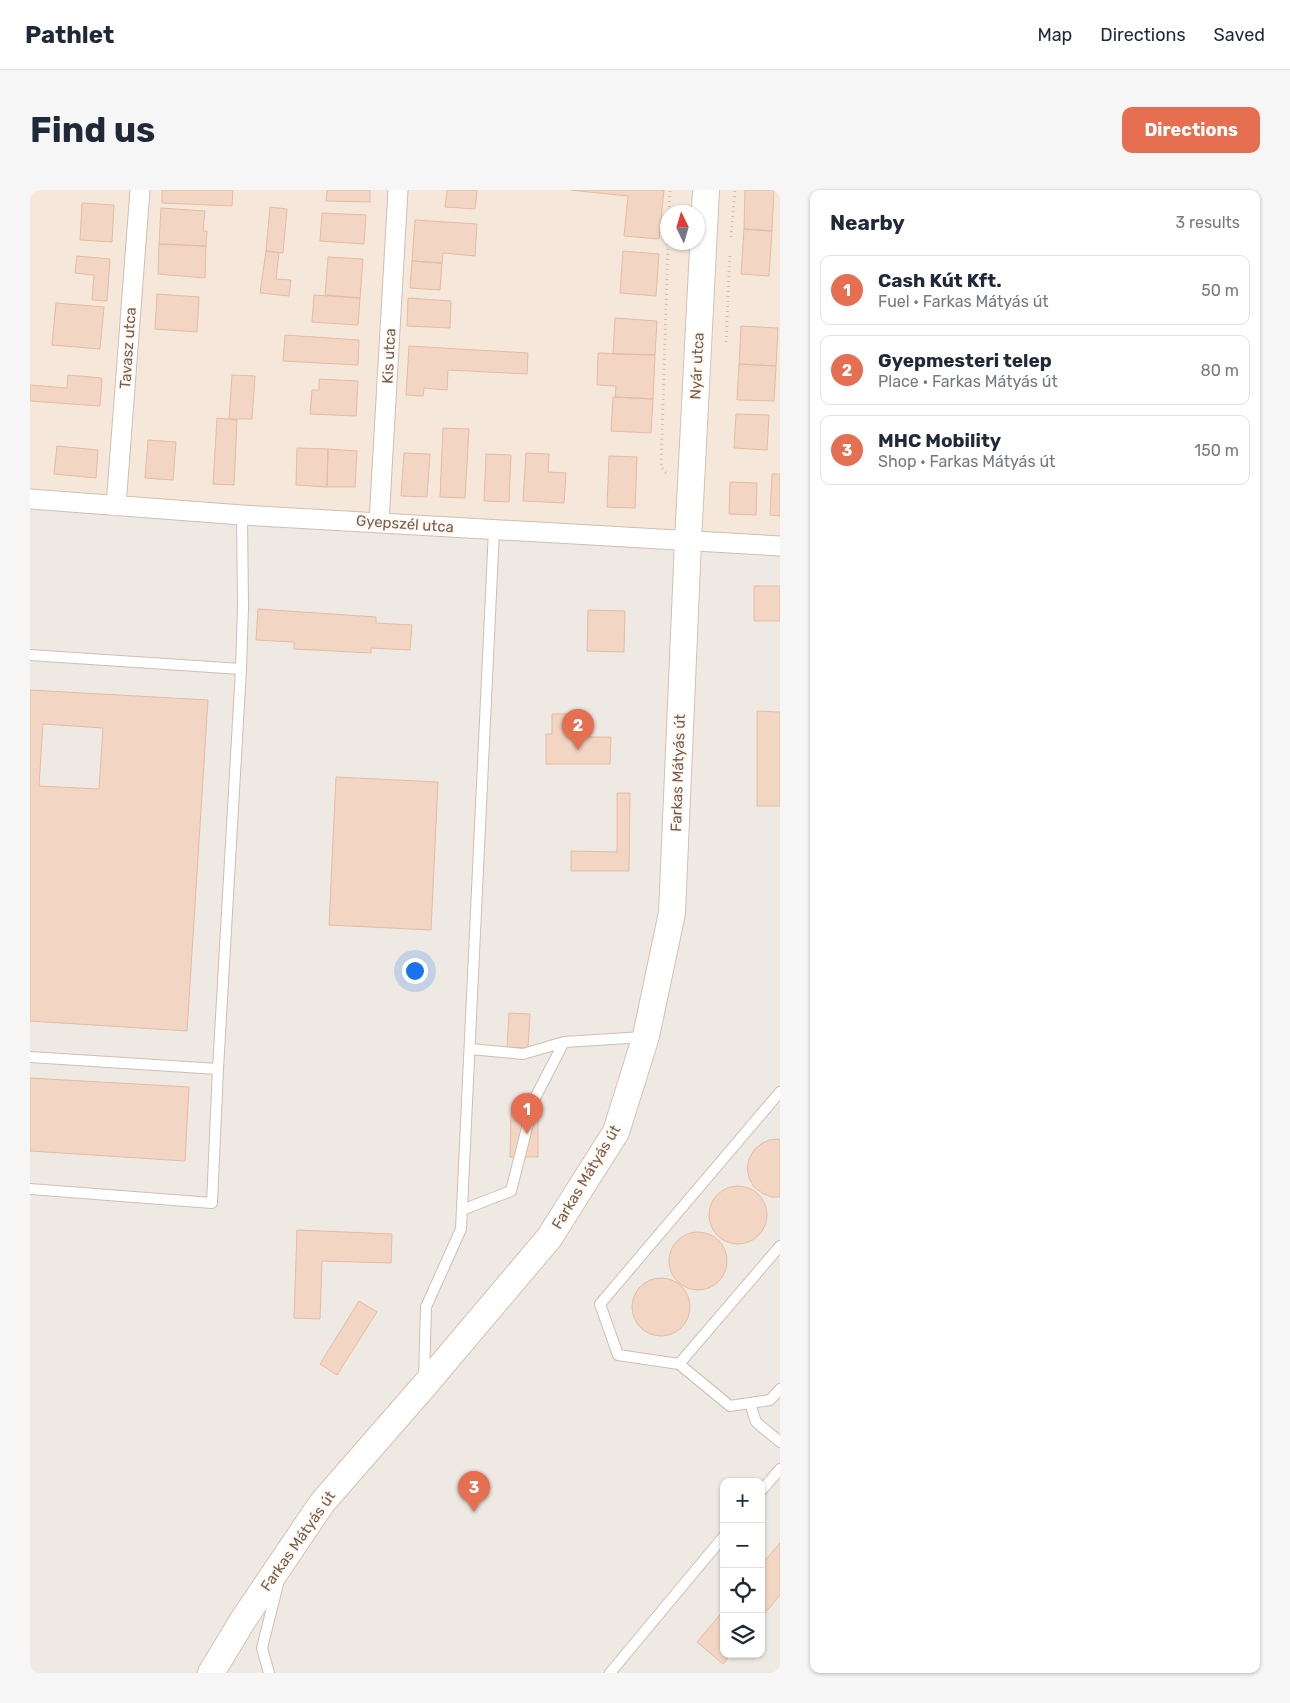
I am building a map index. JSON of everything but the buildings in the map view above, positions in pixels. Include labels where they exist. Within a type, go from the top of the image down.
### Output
[{"type":"street","name":"Tavasz utca","points":[[116,506],[140,190]]},
{"type":"street","name":"Kis utca","points":[[379,522],[398,190]]},
{"type":"street","name":"Nyár utca","points":[[688,542],[706,190]]},
{"type":"street","name":"Gyepszél utca","points":[[30,500],[242,515],[780,546]]},
{"type":"street","name":"Farkas Mátyás út","points":[[211,1673],[243,1620],[322,1503],[549,1238],[616,1132],[646,1036],[672,913],[688,542]]},
{"type":"lane","points":[[30,1190],[212,1203],[241,670],[243,607],[242,515]]},
{"type":"lane","points":[[424,1386],[426,1307],[461,1229],[494,530]]},
{"type":"lane","points":[[30,655],[241,670]]},
{"type":"lane","points":[[470,1049],[523,1054],[564,1042],[646,1036]]},
{"type":"lane","points":[[462,1210],[511,1191],[534,1100],[564,1042]]},
{"type":"lane","points":[[30,1057],[218,1070]]},
{"type":"lane","points":[[780,1092],[600,1304],[618,1355],[679,1364],[730,1406],[770,1400],[780,1389]]},
{"type":"lane","points":[[679,1364],[780,1246]]},
{"type":"lane","points":[[750,1403],[756,1422],[780,1442]]},
{"type":"lane","points":[[765,1486],[780,1469]]},
{"type":"lane","points":[[610,1673],[720,1541]]},
{"type":"lane","points":[[269,1673],[262,1648],[284,1559]]},
{"type":"path","points":[[669,205],[670,190]]},
{"type":"path","points":[[668,250],[661,467],[690,502]]},
{"type":"shaded area","points":[[30,190],[780,190],[780,549],[30,508]]},
{"type":"shaded area","points":[[30,508],[780,549],[780,1673],[30,1673]]},
{"type":"place","name":"Gyepmesteri telep","points":[[578,750]]},
{"type":"place","name":"Cash Kút Kft.","points":[[527,1134]]},
{"type":"place","name":"MHC Mobility","points":[[474,1512]]}]
